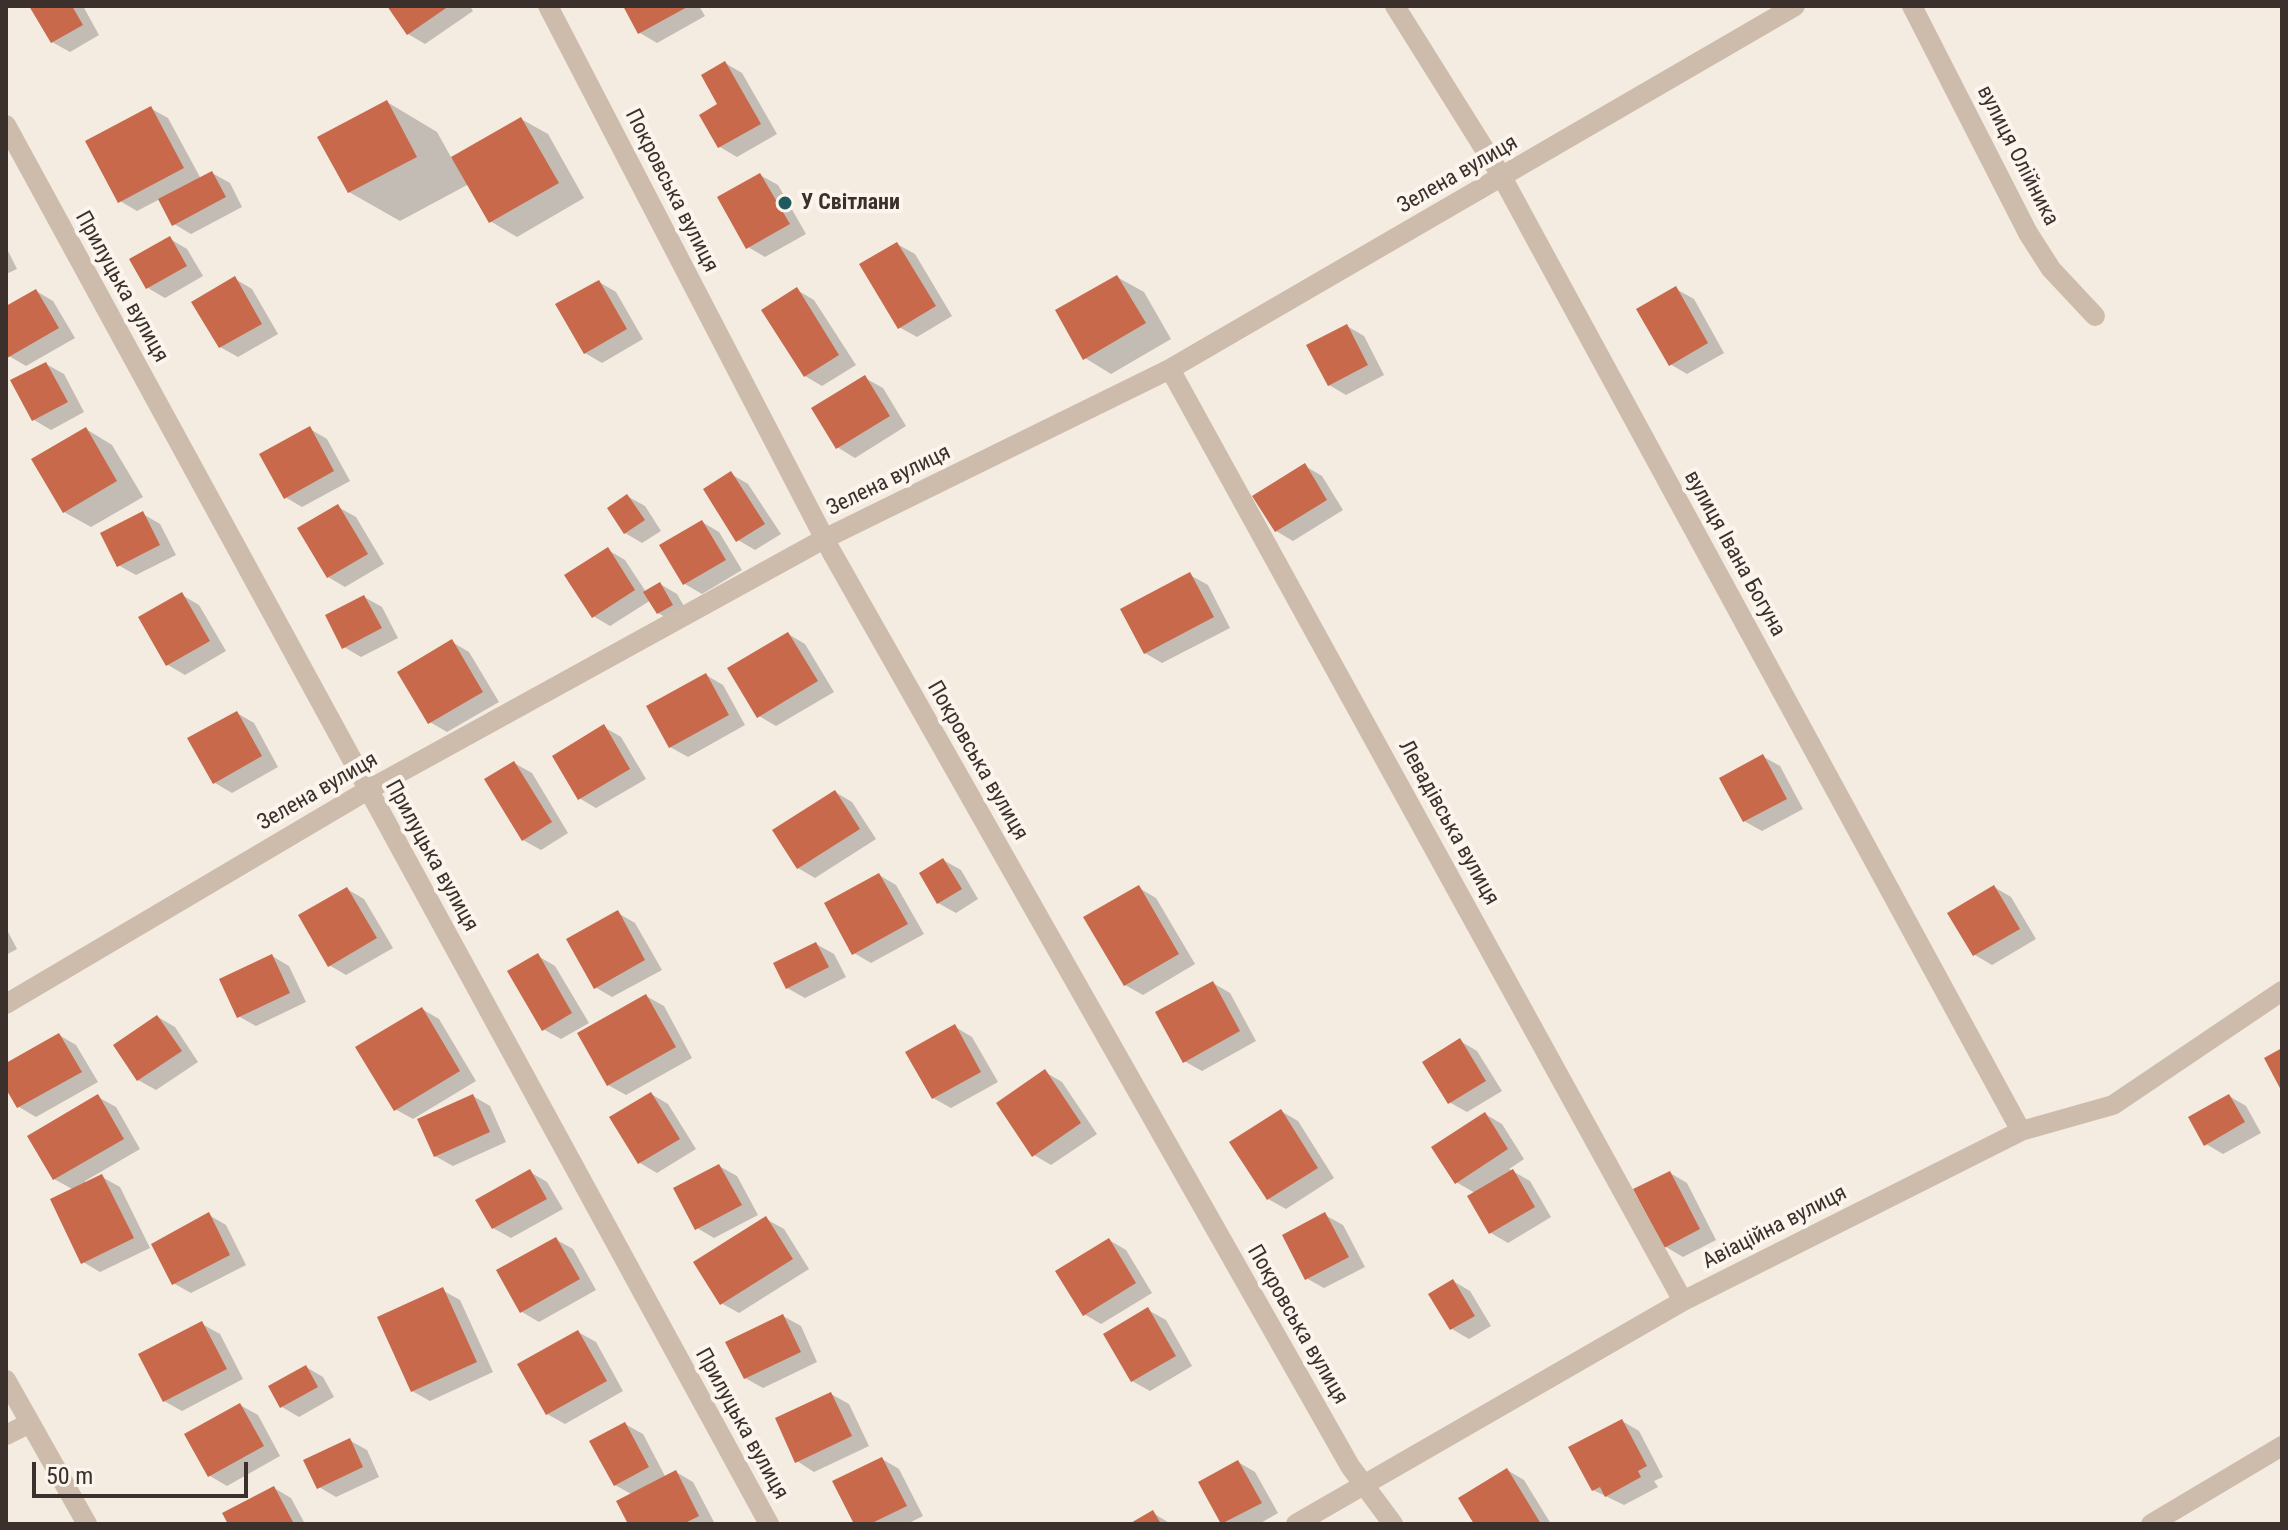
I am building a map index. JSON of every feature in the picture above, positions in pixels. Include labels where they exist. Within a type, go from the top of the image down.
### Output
[{"type":"street","name":"Покровська вулиця","points":[[548,6],[824,539],[1342,1452],[1393,1524]]},
{"type":"street","name":"вулиця Івана Богуна","points":[[1395,6],[1502,177],[2021,1131]]},
{"type":"street","name":"Зелена вулиця","points":[[6,1004],[368,790],[824,539],[1170,369],[1795,6]]},
{"type":"street","name":"вулиця Олійника","points":[[1912,6],[2028,233],[2051,269],[2095,316]]},
{"type":"street","name":"Прилуцька вулиця","points":[[6,125],[769,1524]]},
{"type":"street","name":"Левадівська вулиця","points":[[1170,369],[1683,1301]]},
{"type":"street","name":"Авіаційна вулиця","points":[[1296,1524],[1683,1301],[2021,1131],[2113,1105],[2282,991]]},
{"type":"street","points":[[6,1380],[87,1524]]},
{"type":"street","points":[[6,1435],[30,1423]]},
{"type":"street","points":[[2151,1524],[2282,1446]]},
{"type":"building","points":[[29,6],[72,6],[83,25],[51,43]]},
{"type":"building","points":[[387,6],[449,6],[407,35]]},
{"type":"building","points":[[623,6],[689,6],[638,34]]},
{"type":"building","points":[[725,61],[761,124],[718,148],[699,115],[717,104],[701,75]]},
{"type":"building","points":[[387,100],[417,157],[348,193],[317,137]]},
{"type":"building","points":[[151,106],[184,168],[118,203],[85,141]]},
{"type":"building","points":[[521,117],[559,183],[489,223],[451,157]]},
{"type":"building","points":[[212,171],[226,197],[172,226],[158,199]]},
{"type":"building","points":[[760,173],[790,224],[746,249],[717,197]]},
{"type":"building","points":[[170,236],[187,266],[146,289],[129,259]]},
{"type":"building","points":[[897,242],[936,306],[898,329],[859,264]]},
{"type":"building","points":[[1117,275],[1146,323],[1083,360],[1055,310]]},
{"type":"building","points":[[235,276],[262,324],[219,348],[191,302]]},
{"type":"building","points":[[599,280],[627,329],[584,354],[555,304]]},
{"type":"building","points":[[1676,286],[1708,343],[1669,366],[1636,309]]},
{"type":"building","points":[[797,287],[839,355],[804,377],[761,310]]},
{"type":"building","points":[[36,289],[59,328],[7,358],[6,306]]},
{"type":"building","points":[[1347,324],[1368,365],[1328,386],[1306,345]]},
{"type":"building","points":[[46,362],[68,402],[32,421],[10,380]]},
{"type":"building","points":[[865,375],[890,416],[836,449],[811,408]]},
{"type":"building","points":[[310,426],[334,471],[284,499],[259,454]]},
{"type":"building","points":[[86,427],[117,481],[63,513],[31,459]]},
{"type":"building","points":[[1305,463],[1327,500],[1275,532],[1252,496]]},
{"type":"building","points":[[731,471],[765,524],[736,542],[703,489]]},
{"type":"building","points":[[627,494],[645,520],[624,534],[607,508]]},
{"type":"building","points":[[338,504],[368,554],[327,578],[297,528]]},
{"type":"building","points":[[143,511],[160,545],[117,567],[100,533]]},
{"type":"building","points":[[702,520],[726,560],[683,585],[659,545]]},
{"type":"building","points":[[608,547],[635,590],[592,618],[564,575]]},
{"type":"building","points":[[1190,572],[1214,617],[1144,654],[1120,609]]},
{"type":"building","points":[[660,582],[673,605],[657,614],[643,592]]},
{"type":"building","points":[[182,592],[210,641],[166,666],[138,617]]},
{"type":"building","points":[[364,595],[382,628],[342,649],[325,615]]},
{"type":"building","points":[[788,632],[818,681],[757,718],[727,668]]},
{"type":"building","points":[[452,639],[483,692],[428,724],[397,672]]},
{"type":"building","points":[[706,673],[729,715],[669,748],[646,706]]},
{"type":"building","points":[[237,711],[262,756],[213,784],[187,738]]},
{"type":"building","points":[[604,724],[630,769],[578,800],[552,756]]},
{"type":"building","points":[[1763,754],[1787,799],[1743,822],[1719,778]]},
{"type":"building","points":[[514,761],[552,822],[522,841],[484,779]]},
{"type":"building","points":[[835,790],[860,829],[797,869],[772,830]]},
{"type":"building","points":[[943,858],[962,889],[937,904],[919,873]]},
{"type":"building","points":[[879,873],[908,924],[852,955],[824,903]]},
{"type":"building","points":[[1139,885],[1179,954],[1124,986],[1083,917]]},
{"type":"building","points":[[1994,885],[2020,929],[1973,956],[1947,913]]},
{"type":"building","points":[[347,887],[377,938],[328,967],[298,915]]},
{"type":"building","points":[[618,910],[645,960],[594,989],[566,939]]},
{"type":"building","points":[[816,942],[829,967],[786,989],[773,963]]},
{"type":"building","points":[[538,953],[572,1013],[542,1031],[507,971]]},
{"type":"building","points":[[272,954],[290,993],[237,1018],[219,979]]},
{"type":"building","points":[[1213,981],[1240,1031],[1183,1063],[1155,1012]]},
{"type":"building","points":[[646,994],[676,1047],[607,1086],[577,1033]]},
{"type":"building","points":[[422,1007],[460,1071],[394,1111],[355,1047]]},
{"type":"building","points":[[157,1015],[182,1051],[137,1081],[113,1045]]},
{"type":"building","points":[[955,1024],[981,1072],[932,1099],[905,1052]]},
{"type":"building","points":[[59,1033],[82,1072],[17,1108],[6,1089],[6,1063]]},
{"type":"building","points":[[1460,1038],[1486,1081],[1448,1104],[1422,1062]]},
{"type":"building","points":[[2282,1048],[2282,1092],[2264,1058]]},
{"type":"building","points":[[1045,1069],[1081,1123],[1032,1157],[996,1103]]},
{"type":"building","points":[[651,1092],[680,1139],[638,1164],[609,1117]]},
{"type":"building","points":[[98,1094],[124,1139],[53,1180],[27,1136]]},
{"type":"building","points":[[473,1094],[490,1132],[434,1157],[417,1119]]},
{"type":"building","points":[[2229,1094],[2245,1122],[2204,1146],[2188,1117]]},
{"type":"building","points":[[1281,1109],[1318,1168],[1267,1200],[1229,1142]]},
{"type":"building","points":[[1485,1112],[1508,1149],[1455,1184],[1431,1147]]},
{"type":"building","points":[[719,1164],[742,1205],[695,1230],[673,1188]]},
{"type":"building","points":[[530,1169],[547,1199],[492,1229],[475,1200]]},
{"type":"building","points":[[1513,1169],[1535,1207],[1489,1234],[1467,1196]]},
{"type":"building","points":[[1670,1171],[1700,1229],[1664,1248],[1633,1189]]},
{"type":"building","points":[[102,1174],[134,1238],[81,1264],[50,1199]]},
{"type":"building","points":[[209,1212],[230,1255],[172,1285],[151,1244]]},
{"type":"building","points":[[1325,1212],[1349,1257],[1305,1280],[1282,1235]]},
{"type":"building","points":[[766,1216],[793,1259],[720,1305],[693,1262]]},
{"type":"building","points":[[556,1237],[580,1279],[520,1313],[496,1270]]},
{"type":"building","points":[[1109,1238],[1136,1283],[1083,1316],[1055,1271]]},
{"type":"building","points":[[1453,1279],[1475,1316],[1450,1330],[1428,1294]]},
{"type":"building","points":[[443,1287],[477,1362],[411,1392],[377,1317]]},
{"type":"building","points":[[1148,1307],[1176,1356],[1131,1382],[1103,1334]]},
{"type":"building","points":[[783,1314],[801,1352],[744,1379],[725,1342]]},
{"type":"building","points":[[202,1321],[227,1369],[163,1402],[138,1354]]},
{"type":"building","points":[[578,1330],[607,1381],[546,1415],[517,1364]]},
{"type":"building","points":[[306,1365],[318,1387],[280,1408],[268,1386]]},
{"type":"building","points":[[831,1392],[852,1436],[795,1463],[775,1418]]},
{"type":"building","points":[[240,1403],[264,1446],[208,1477],[184,1434]]},
{"type":"building","points":[[1622,1419],[1647,1466],[1638,1471],[1641,1477],[1605,1497],[1600,1487],[1592,1491],[1568,1447]]},
{"type":"building","points":[[625,1422],[649,1467],[614,1486],[589,1441]]},
{"type":"building","points":[[350,1438],[363,1467],[317,1489],[303,1460]]},
{"type":"building","points":[[882,1457],[907,1506],[870,1524],[854,1524],[832,1481]]},
{"type":"building","points":[[1238,1460],[1262,1503],[1221,1524],[1198,1482]]},
{"type":"building","points":[[1507,1468],[1541,1524],[1474,1524],[1458,1498]]},
{"type":"building","points":[[676,1470],[699,1516],[683,1524],[628,1524],[616,1501]]},
{"type":"building","points":[[274,1486],[294,1524],[228,1524],[222,1513]]},
{"type":"building","points":[[1153,1510],[1161,1524],[1129,1524]]},
{"type":"place","name":"У Світлани","points":[[785,203]]}]
